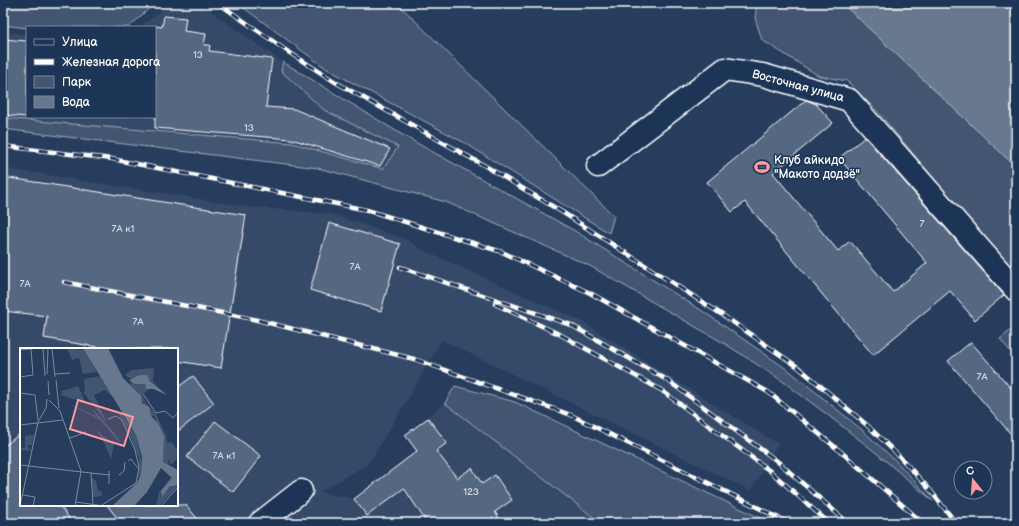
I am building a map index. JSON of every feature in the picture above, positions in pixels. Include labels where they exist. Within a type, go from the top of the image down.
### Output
[{"type":"street","name":"Восточная улица","points":[[598,166],[725,69],[763,75],[849,100],[1016,290]]},
{"type":"street","points":[[260,523],[301,491]]},
{"type":"shaded area","points":[[172,3],[199,3],[283,62],[281,71],[324,110],[398,147],[383,169],[292,143],[3,118],[3,32],[26,34],[26,118],[156,118],[156,26],[141,26]]},
{"type":"shaded area","points":[[3,168],[251,207],[331,214],[406,239],[425,251],[581,321],[778,444],[751,491],[442,340],[369,463],[320,492],[354,499],[416,451],[405,435],[445,403],[601,523],[3,523]]},
{"type":"green space","points":[[3,3],[155,3],[130,26],[26,26],[26,28],[3,25]]},
{"type":"green space","points":[[237,3],[397,3],[614,216],[609,233],[465,143],[327,69]]},
{"type":"green space","points":[[757,3],[842,3],[1016,167],[1016,273],[877,111],[847,81],[819,76],[762,40],[755,18]]},
{"type":"green space","points":[[283,62],[406,137],[575,231],[704,312],[791,372],[861,429],[897,462],[933,501],[874,451],[829,416],[781,380],[727,345],[590,266],[446,202],[318,168],[3,129],[3,118],[292,143],[383,169],[398,147],[324,110],[281,71]]},
{"type":"green space","points":[[1016,326],[1016,358],[1000,339]]},
{"type":"green space","points":[[455,386],[515,402],[771,523],[601,523],[445,403]]},
{"type":"water","points":[[842,3],[1016,3],[1016,167]]},
{"type":"building","points":[[164,16],[186,18],[184,31],[206,34],[204,45],[210,45],[209,51],[272,59],[266,107],[294,109],[390,149],[380,166],[291,139],[155,128],[156,26],[162,27]]},
{"type":"building","points":[[3,39],[26,41],[26,117],[3,115]]},
{"type":"building","points":[[806,100],[816,104],[833,123],[773,173],[838,251],[850,241],[893,292],[927,263],[839,158],[865,137],[1004,295],[975,320],[950,291],[873,355],[745,202],[732,212],[707,182]]},
{"type":"building","points":[[3,177],[246,215],[221,368],[178,361],[178,348],[103,348],[44,338],[47,316],[3,311]]},
{"type":"building","points":[[329,223],[400,244],[381,311],[310,290]]},
{"type":"building","points":[[971,342],[1016,394],[1016,440],[948,361]]},
{"type":"building","points":[[193,376],[214,403],[178,431],[178,387]]},
{"type":"building","points":[[428,418],[447,443],[436,451],[457,478],[472,468],[482,484],[495,475],[512,500],[495,512],[502,523],[427,523],[404,488],[367,516],[354,499],[417,451],[405,435]]},
{"type":"building","points":[[215,421],[261,456],[233,492],[187,457]]},
{"type":"building","points":[[20,434],[20,506],[60,506],[73,523],[3,523],[3,447]]},
{"type":"building","points":[[186,505],[201,523],[121,523],[108,506]]},
{"type":"railway","points":[[218,3],[287,51],[337,83],[487,167],[562,212],[721,314],[798,367],[868,426],[900,457],[930,490],[956,523]]},
{"type":"railway","points":[[3,146],[112,159],[367,210],[502,252],[590,293],[768,392],[840,451],[923,523]]},
{"type":"railway","points":[[400,267],[571,325],[667,380],[777,461],[848,523]]},
{"type":"railway","points":[[64,282],[253,319],[414,359],[571,415],[789,523]]},
{"type":"railway","points":[[495,304],[561,335],[661,390],[770,471],[829,523]]},
{"type":"place","name":"Клуб айкидо \"Макото додзё\"","points":[[762,167]]}]
